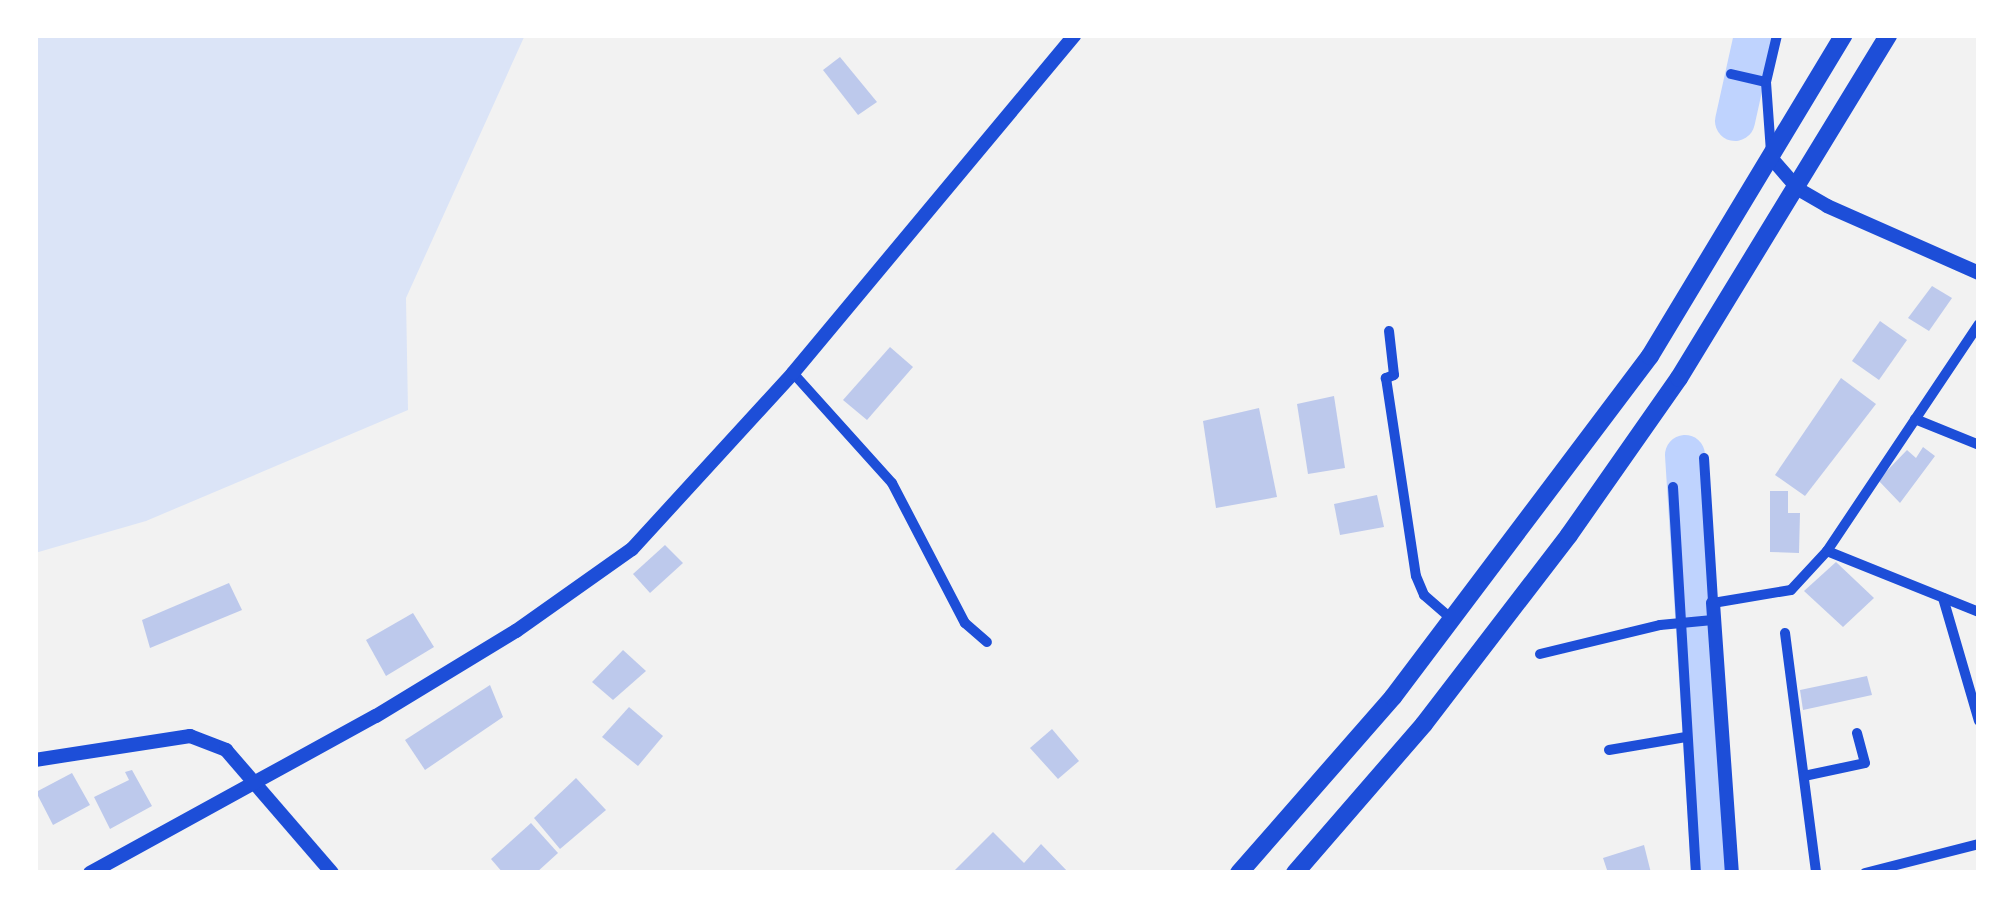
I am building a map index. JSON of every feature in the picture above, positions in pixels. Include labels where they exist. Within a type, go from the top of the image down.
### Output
[{"type":"highway","points":[[1239,873],[1452,619],[1650,356],[1773,160],[1844,35]]},
{"type":"highway","points":[[1295,873],[1424,724],[1569,534],[1679,378],[1888,35]]},
{"type":"street","points":[[90,873],[480,653],[614,563],[666,517],[793,373],[1074,35]]},
{"type":"street","points":[[1777,35],[1766,82],[1773,160],[1798,188],[1979,273]]},
{"type":"street","points":[[1732,74],[1766,82]]},
{"type":"street","points":[[1714,603],[1791,590],[1826,550],[1979,324]]},
{"type":"street","points":[[1389,331],[1394,375],[1386,378],[1416,576],[1424,595],[1452,619]]},
{"type":"street","points":[[793,373],[892,483],[965,623],[987,642]]},
{"type":"street","points":[[1915,419],[1979,445]]},
{"type":"street","points":[[1704,458],[1714,603],[1707,620],[1732,873]]},
{"type":"street","points":[[1674,487],[1696,873]]},
{"type":"street","points":[[1826,550],[1979,612]]},
{"type":"street","points":[[1942,598],[1979,721]]},
{"type":"street","points":[[1540,654],[1680,622],[1707,620]]},
{"type":"street","points":[[1786,633],[1816,873]]},
{"type":"street","points":[[1804,776],[1865,763],[1857,733]]},
{"type":"street","points":[[35,760],[190,736],[226,750],[332,873]]},
{"type":"street","points":[[1609,750],[1686,737]]},
{"type":"street","points":[[1865,873],[1979,844]]},
{"type":"shaded area","points":[[35,35],[525,35],[406,298],[408,410],[146,521],[35,553]]},
{"type":"building","points":[[840,57],[877,102],[858,115],[823,70]]},
{"type":"building","points":[[1932,286],[1952,298],[1929,331],[1908,318]]},
{"type":"building","points":[[1880,321],[1907,340],[1879,380],[1852,361]]},
{"type":"building","points":[[890,347],[913,367],[867,420],[843,400]]},
{"type":"building","points":[[1841,378],[1876,404],[1805,496],[1775,475]]},
{"type":"building","points":[[1334,396],[1345,468],[1308,474],[1297,404]]},
{"type":"building","points":[[1259,408],[1277,497],[1216,508],[1203,421]]},
{"type":"building","points":[[1923,447],[1935,456],[1900,503],[1878,480],[1907,450],[1916,458]]},
{"type":"building","points":[[1770,491],[1788,491],[1788,513],[1800,513],[1799,553],[1770,552]]},
{"type":"building","points":[[1377,495],[1384,527],[1340,535],[1334,504]]},
{"type":"building","points":[[665,545],[683,563],[650,593],[633,574]]},
{"type":"building","points":[[1836,562],[1874,598],[1843,627],[1804,591]]},
{"type":"building","points":[[229,583],[242,610],[150,648],[142,620]]},
{"type":"building","points":[[413,613],[434,647],[386,676],[366,640]]},
{"type":"building","points":[[623,650],[646,671],[613,700],[592,682]]},
{"type":"building","points":[[1867,676],[1872,695],[1803,710],[1800,690]]},
{"type":"building","points":[[490,685],[503,717],[425,770],[405,740]]},
{"type":"building","points":[[629,707],[663,736],[638,766],[602,737]]},
{"type":"building","points":[[1052,729],[1079,761],[1058,779],[1030,748]]},
{"type":"building","points":[[132,770],[152,806],[110,829],[94,797],[129,780],[125,772]]},
{"type":"building","points":[[72,773],[90,805],[53,825],[36,792]]},
{"type":"building","points":[[576,778],[606,810],[560,849],[534,818]]},
{"type":"building","points":[[531,823],[558,853],[536,873],[503,873],[491,859]]},
{"type":"building","points":[[993,832],[1024,863],[1041,844],[1069,873],[952,873]]},
{"type":"building","points":[[1644,845],[1651,873],[1608,873],[1603,858]]},
{"type":"waterway","points":[[1735,121],[1754,35]]},
{"type":"waterway","points":[[1685,455],[1711,873]]}]
